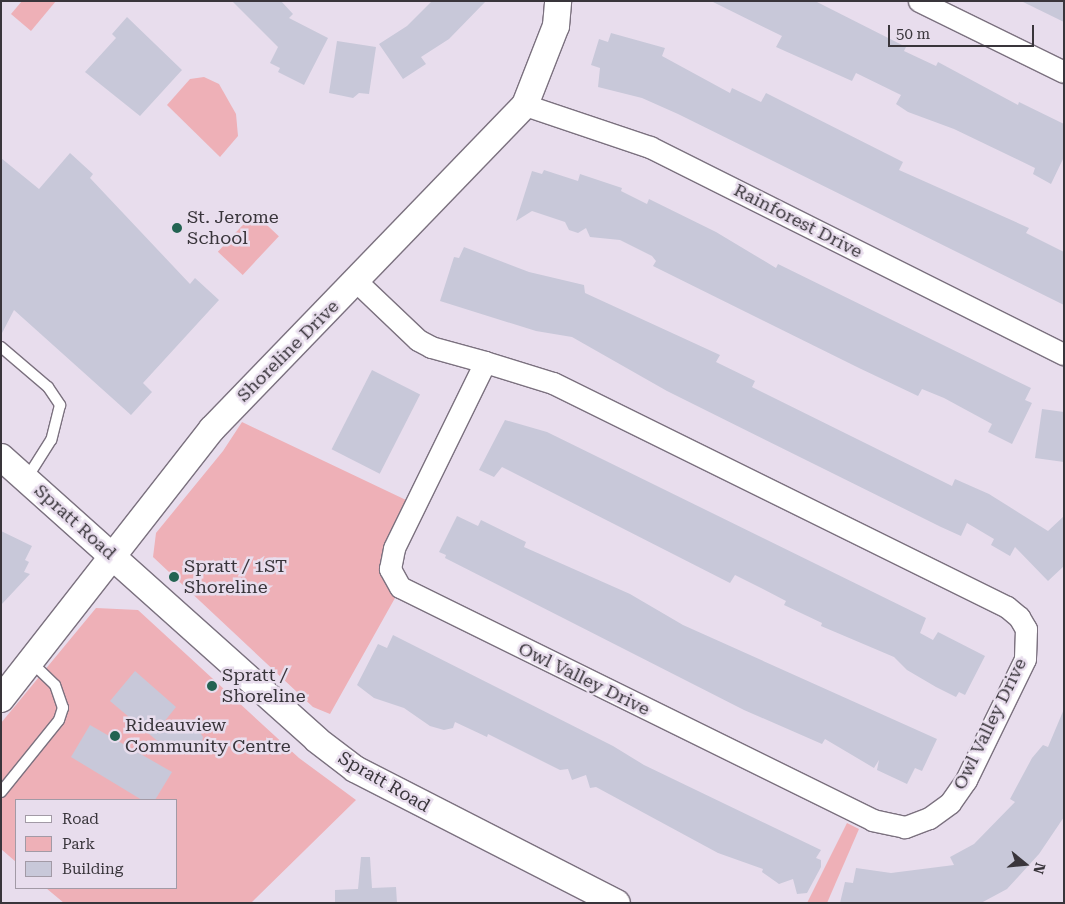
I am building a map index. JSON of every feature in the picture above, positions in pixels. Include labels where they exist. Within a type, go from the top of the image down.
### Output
[{"type":"street","name":"Shoreline Drive","points":[[1,698],[212,429],[525,106],[556,26],[558,1]]},
{"type":"street","points":[[919,1],[1064,72]]},
{"type":"street","name":"Rainforest Drive","points":[[525,106],[650,147],[1064,354]]},
{"type":"street","name":"Owl Valley Drive","points":[[356,282],[418,340],[553,383],[1007,607],[1018,617],[1026,630],[1025,660],[966,780],[950,803],[929,818],[905,827],[866,817],[400,587],[390,569],[394,548],[485,362]]},
{"type":"street","name":"Spratt Road","points":[[1,457],[317,740],[356,769],[617,903]]},
{"type":"lane","points":[[1,347],[48,387],[60,405],[51,440],[26,479]]},
{"type":"lane","points":[[1,792],[59,720],[63,708],[55,685],[30,662]]},
{"type":"green space","points":[[22,1],[56,1],[31,31],[11,14]]},
{"type":"green space","points":[[204,77],[219,84],[236,114],[238,136],[220,157],[167,105],[190,79]]},
{"type":"green space","points":[[254,213],[279,236],[243,275],[218,252]]},
{"type":"green space","points":[[242,422],[406,500],[380,568],[395,598],[330,714],[313,707],[153,557],[156,533],[223,451]]},
{"type":"green space","points":[[96,608],[138,610],[299,758],[356,800],[251,903],[64,903],[47,889],[178,889],[178,799],[15,799],[15,861],[1,849],[1,723]]},
{"type":"green space","points":[[847,823],[859,829],[827,903],[807,903]]},
{"type":"building","points":[[232,1],[281,1],[293,14],[289,18],[328,38],[304,85],[278,72],[280,68],[270,63],[278,47]]},
{"type":"building","points":[[432,1],[486,1],[449,39],[421,57],[426,64],[403,79],[379,44],[407,26]]},
{"type":"building","points":[[711,1],[815,1],[906,47],[904,51],[936,66],[938,62],[1018,105],[1019,102],[1064,124],[1064,157],[1051,184],[1033,174],[1035,168],[954,129],[908,112],[896,104],[901,95],[856,73],[852,81],[776,47],[782,36]]},
{"type":"building","points":[[1021,1],[1064,1],[1064,22]]},
{"type":"building","points":[[127,17],[182,70],[140,116],[85,72],[116,38],[112,34]]},
{"type":"building","points":[[611,33],[665,48],[662,56],[730,93],[732,88],[761,102],[766,93],[903,162],[899,170],[1029,228],[1026,233],[1064,252],[1064,305],[678,114],[642,98],[598,87],[600,68],[591,65],[599,39],[608,42]]},
{"type":"building","points":[[337,41],[376,47],[369,94],[359,93],[353,98],[329,93]]},
{"type":"building","points":[[70,153],[93,174],[90,178],[190,284],[195,278],[219,300],[143,383],[152,392],[131,415],[14,310],[1,335],[1,158],[39,189]]},
{"type":"building","points":[[544,170],[578,181],[580,174],[622,188],[621,191],[647,204],[649,199],[716,232],[776,268],[778,264],[1031,388],[1025,400],[1032,403],[1012,444],[988,432],[992,424],[944,398],[922,389],[918,396],[859,368],[653,266],[656,261],[652,256],[620,240],[590,237],[586,228],[578,233],[569,230],[565,222],[532,211],[516,221],[532,171],[542,174]]},
{"type":"building","points":[[464,247],[529,272],[584,285],[585,293],[720,355],[716,362],[755,381],[752,387],[952,486],[955,479],[989,494],[1048,531],[1064,516],[1064,566],[1048,581],[1015,547],[1010,556],[991,545],[994,539],[967,523],[961,536],[941,527],[667,391],[572,337],[536,331],[440,301],[454,257],[459,258]]},
{"type":"building","points":[[372,370],[420,395],[380,474],[332,449]]},
{"type":"building","points":[[1042,409],[1064,412],[1064,462],[1035,458]]},
{"type":"building","points":[[505,420],[547,432],[926,618],[920,633],[933,640],[938,632],[985,656],[965,695],[959,692],[956,697],[936,687],[907,670],[894,657],[821,626],[822,623],[784,605],[786,601],[735,575],[730,583],[502,467],[494,477],[479,470]]},
{"type":"building","points":[[457,516],[478,526],[481,520],[526,542],[524,547],[630,594],[683,625],[937,739],[922,771],[915,768],[907,784],[877,770],[879,760],[874,768],[825,739],[822,744],[744,710],[445,558],[446,555],[439,552]]},
{"type":"building","points":[[1,531],[32,546],[25,560],[29,562],[24,572],[30,574],[1,605]]},
{"type":"building","points":[[393,635],[613,746],[644,765],[821,850],[816,858],[821,860],[821,867],[807,893],[797,894],[793,879],[779,884],[762,872],[763,869],[718,853],[596,787],[590,788],[586,775],[572,780],[568,769],[560,770],[488,734],[487,737],[455,722],[453,728],[444,730],[430,726],[404,708],[374,698],[357,685],[378,644],[387,648]]},
{"type":"building","points":[[135,671],[176,707],[164,722],[198,729],[203,737],[201,746],[194,751],[161,744],[110,701]]},
{"type":"building","points":[[1064,709],[1064,817],[1039,854],[1007,889],[981,903],[840,903],[845,882],[853,883],[856,868],[891,873],[954,865],[950,857],[974,844],[1015,802],[1010,799],[1032,758],[1043,745],[1048,747]]},
{"type":"building","points":[[90,725],[172,772],[156,799],[140,799],[71,757]]},
{"type":"building","points":[[361,857],[370,857],[372,888],[396,887],[397,903],[335,903],[335,890],[358,889]]},
{"type":"place","name":"St. Jerome School","points":[[177,228]]},
{"type":"place","name":"Spratt / 1ST Shoreline","points":[[174,577]]},
{"type":"place","name":"Spratt / Shoreline","points":[[212,686]]},
{"type":"place","name":"Rideauview Community Centre","points":[[115,736]]}]
